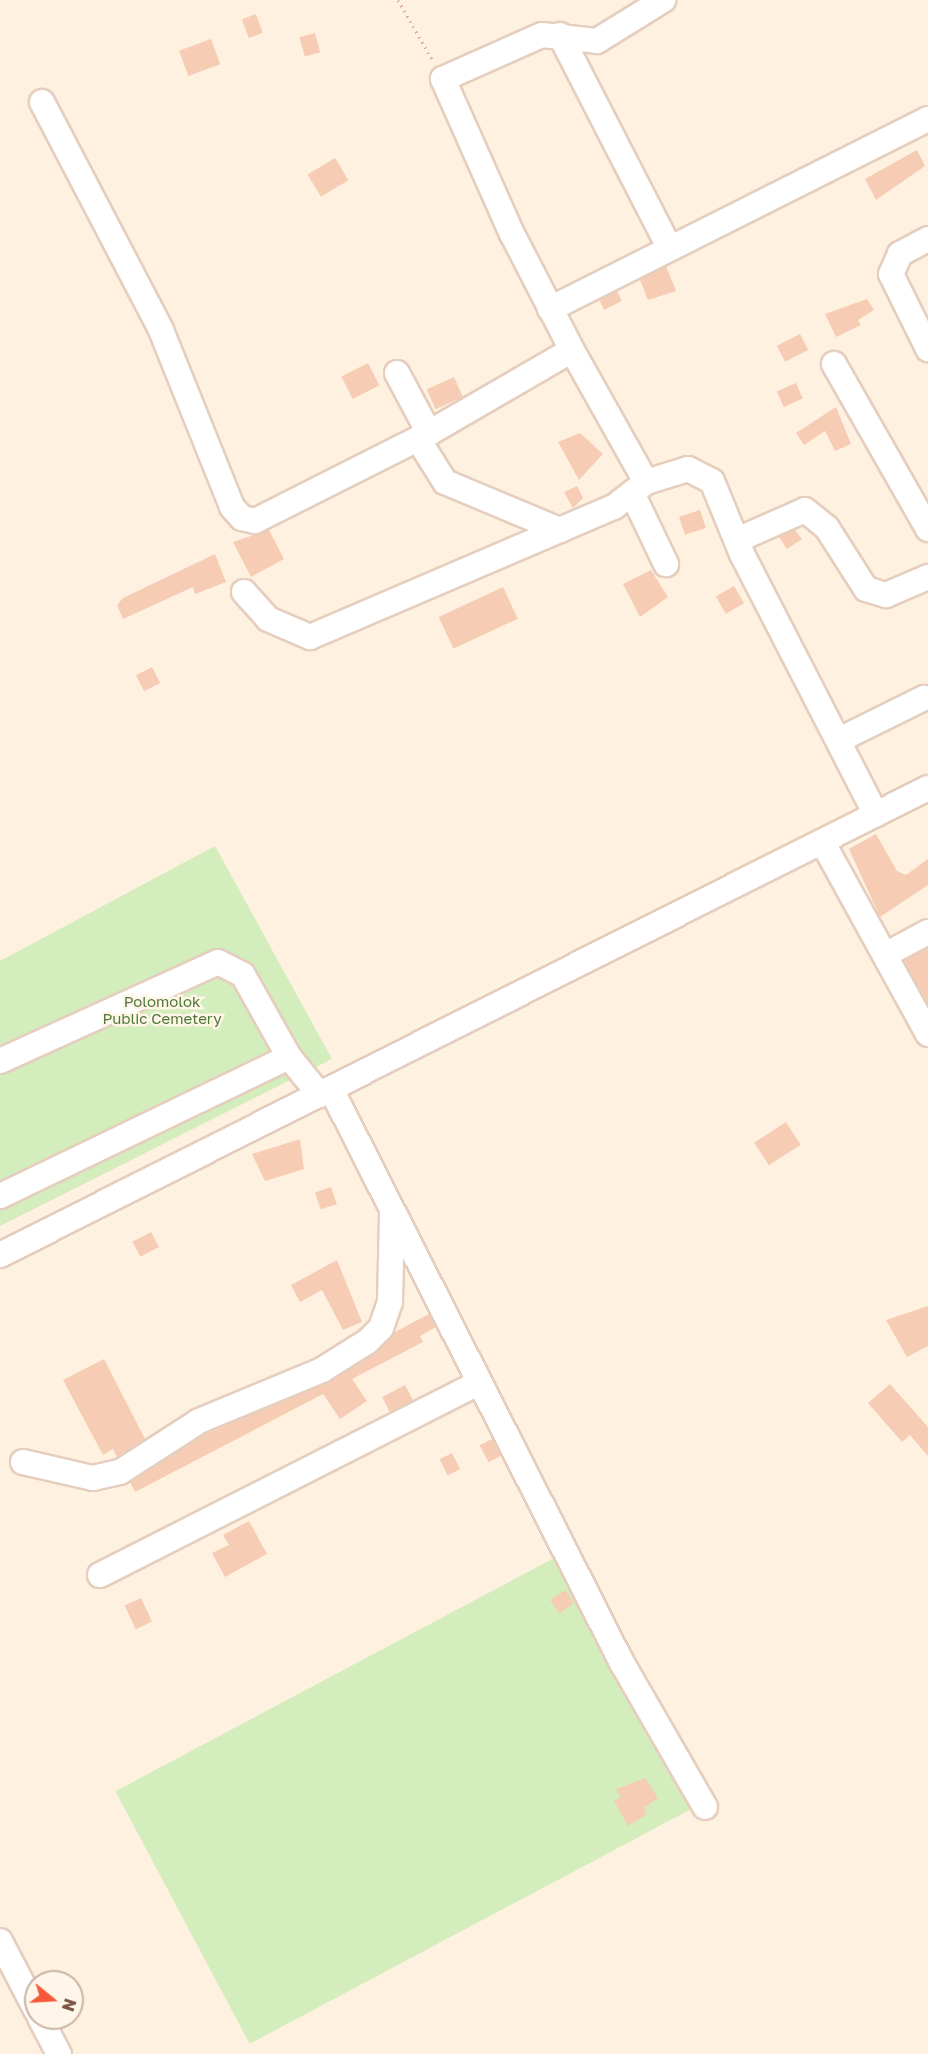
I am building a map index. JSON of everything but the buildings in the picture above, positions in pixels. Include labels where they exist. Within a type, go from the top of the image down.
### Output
[{"type":"street","points":[[663,0],[597,41],[560,35],[542,35],[443,79],[550,309],[639,488],[666,564]]},
{"type":"street","points":[[560,35],[669,247]]},
{"type":"street","points":[[42,102],[118,241],[232,507],[242,518],[273,516],[423,436],[572,350]]},
{"type":"street","points":[[550,309],[669,247],[928,119]]},
{"type":"street","points":[[928,239],[900,254],[891,274],[928,349]]},
{"type":"street","points":[[834,364],[928,529]]},
{"type":"street","points":[[397,373],[445,482],[560,530]]},
{"type":"street","points":[[244,592],[268,619],[292,634],[310,637],[614,507],[639,488],[688,470],[712,481],[737,540],[841,739],[876,815]]},
{"type":"street","points":[[737,540],[805,510],[827,528],[866,590],[886,596],[928,577]]},
{"type":"street","points":[[841,739],[924,698]]},
{"type":"street","points":[[0,1255],[823,843],[928,788]]},
{"type":"street","points":[[823,843],[928,1034]]},
{"type":"street","points":[[885,955],[928,932]]},
{"type":"street","points":[[0,1061],[218,962],[243,975],[289,1057],[326,1092],[392,1210],[477,1384],[622,1663],[705,1807]]},
{"type":"street","points":[[0,1196],[289,1057]]},
{"type":"street","points":[[23,1462],[93,1478],[120,1472],[199,1421],[322,1370],[368,1341],[381,1328],[390,1302],[392,1210]]},
{"type":"street","points":[[100,1575],[477,1384]]},
{"type":"street","points":[[0,1941],[24,1987]]},
{"type":"street","points":[[46,2030],[59,2054]]},
{"type":"path","points":[[398,0],[443,79]]},
{"type":"green space","name":"Polomolok Public Cemetery","points":[[215,846],[332,1059],[0,1226],[0,961]]},
{"type":"green space","points":[[556,1557],[690,1810],[250,2044],[115,1791]]}]
